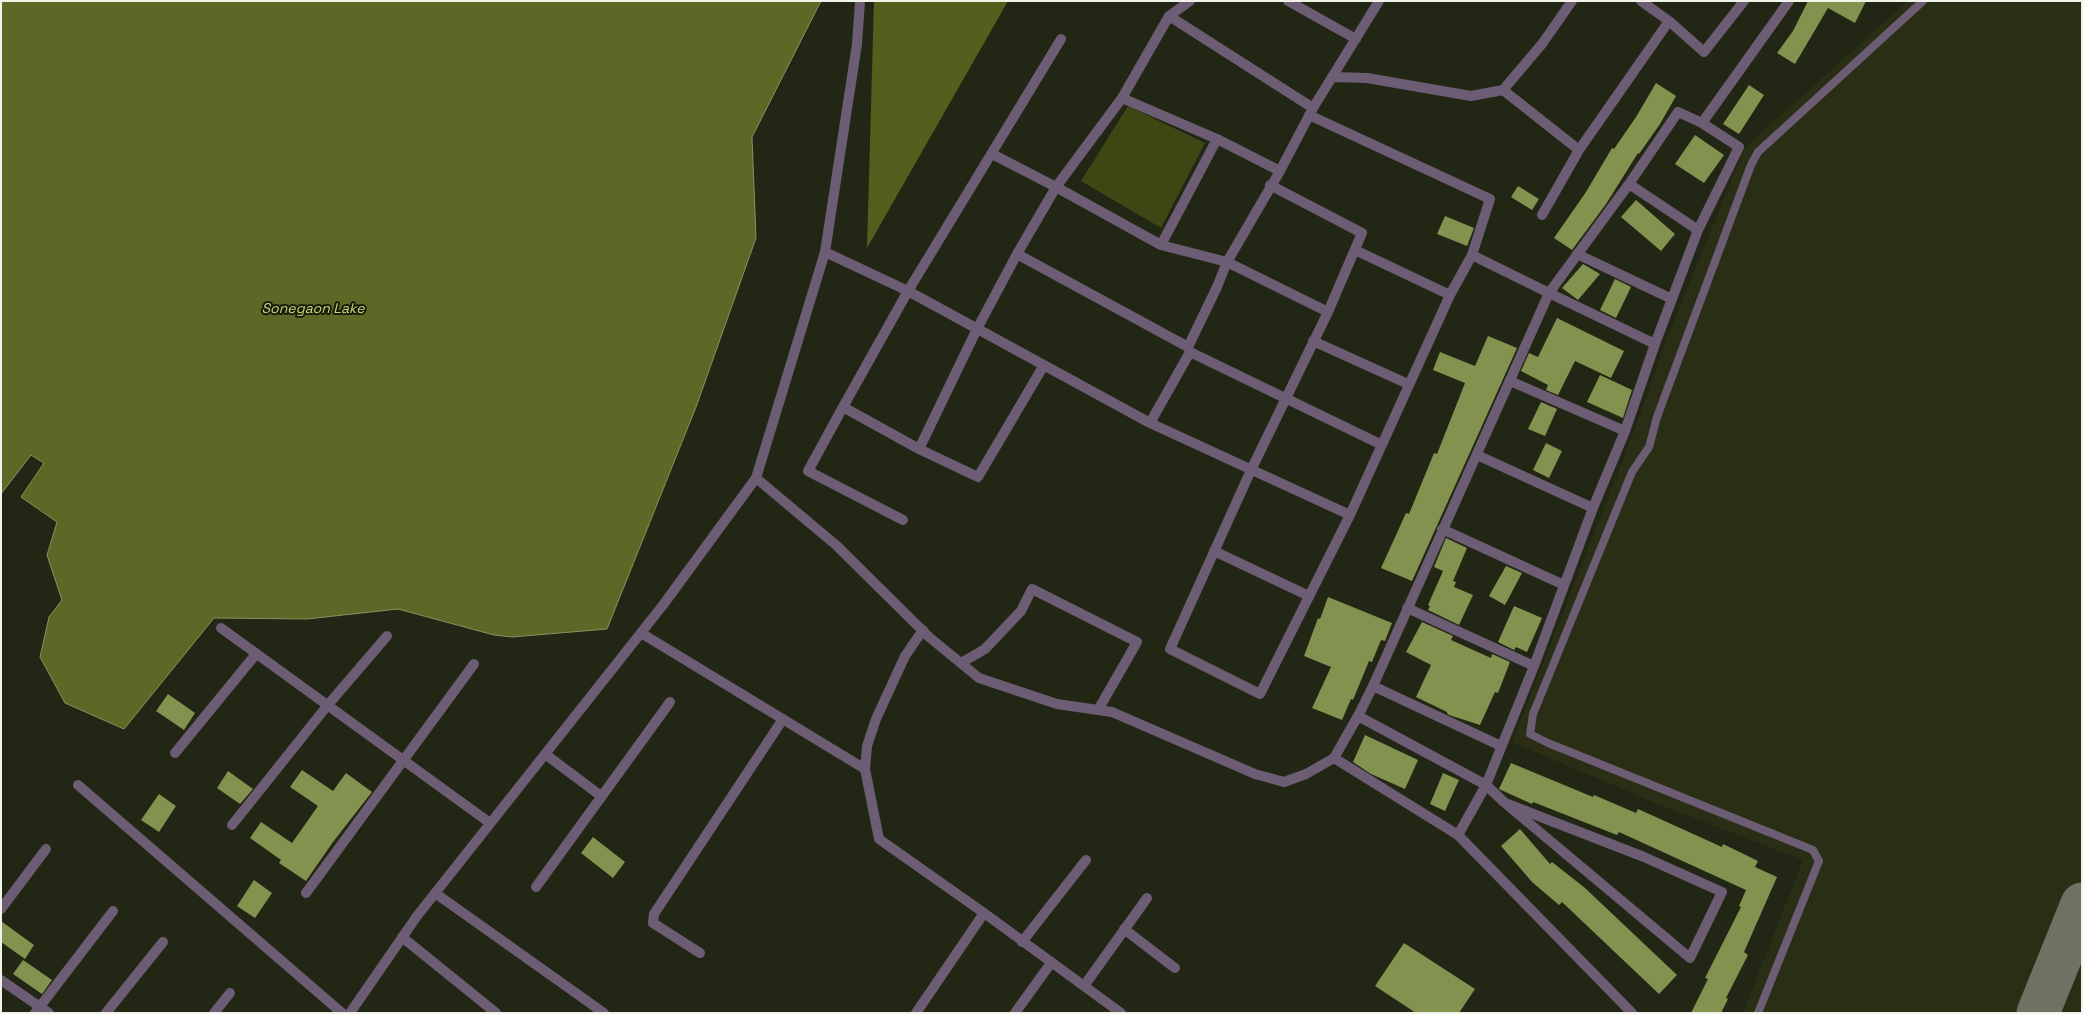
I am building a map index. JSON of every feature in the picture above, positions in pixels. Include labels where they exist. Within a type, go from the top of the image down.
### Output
[{"type":"street","points":[[354,1012],[402,937],[435,893],[663,605],[756,478],[825,252],[857,44],[860,1]]},
{"type":"street","points":[[919,449],[977,329],[1017,254],[1056,187],[1122,98],[1169,16],[1190,1]]},
{"type":"street","points":[[1288,1],[1356,39]]},
{"type":"street","points":[[1150,423],[1189,349],[1227,262],[1270,185],[1280,171],[1311,112],[1379,1]]},
{"type":"street","points":[[1332,77],[1367,78],[1471,96],[1502,90],[1542,44],[1572,1]]},
{"type":"street","points":[[1641,1],[1669,22],[1704,52],[1744,1]]},
{"type":"street","points":[[1702,123],[1789,1]]},
{"type":"street","points":[[1169,16],[1311,112],[1490,199],[1472,255],[1450,295],[1408,384],[1350,515],[1260,694],[1170,649],[1252,468],[1328,312],[1362,233],[1270,185]]},
{"type":"street","points":[[1542,215],[1579,150],[1669,22]]},
{"type":"street","points":[[903,520],[808,471],[908,290],[1061,39]]},
{"type":"street","points":[[1502,90],[1579,150]]},
{"type":"street","points":[[1122,98],[1217,139],[1280,171]]},
{"type":"street","points":[[756,478],[836,545],[923,630],[979,678],[1057,704],[1112,712],[1255,774],[1284,782],[1306,774],[1334,758],[1358,716],[1373,686],[1549,293],[1629,184],[1678,112],[1702,123],[1739,147],[1698,230],[1624,431],[1593,508],[1534,666],[1486,785],[1458,835]]},
{"type":"street","points":[[1161,245],[1217,139]]},
{"type":"street","points":[[992,154],[1056,187],[1161,245],[1227,262],[1328,312]]},
{"type":"street","points":[[1629,184],[1698,230]]},
{"type":"street","points":[[1355,250],[1450,295]]},
{"type":"street","points":[[825,252],[908,290],[1150,423],[1252,468],[1350,515]]},
{"type":"street","points":[[1017,254],[1189,349],[1382,445]]},
{"type":"street","points":[[1577,254],[1672,299]]},
{"type":"street","points":[[1472,255],[1655,344]]},
{"type":"street","points":[[1313,341],[1408,384]]},
{"type":"street","points":[[844,407],[919,449],[978,477],[1044,365]]},
{"type":"street","points":[[1510,381],[1624,431]]},
{"type":"street","points":[[1477,455],[1593,508]]},
{"type":"street","points":[[1442,529],[1564,585]]},
{"type":"street","points":[[1214,551],[1309,596]]},
{"type":"street","points":[[961,663],[985,649],[1021,611],[1032,589],[1137,642],[1098,710]]},
{"type":"street","points":[[1407,608],[1534,666]]},
{"type":"street","points":[[221,628],[490,823]]},
{"type":"street","points":[[923,630],[905,656],[876,719],[867,746],[865,769],[879,839],[984,913],[1084,986],[1115,1011]]},
{"type":"street","points":[[641,632],[865,769]]},
{"type":"street","points":[[232,825],[327,706],[387,636]]},
{"type":"street","points":[[175,753],[256,654]]},
{"type":"street","points":[[306,892],[474,664]]},
{"type":"street","points":[[1373,686],[1501,746]]},
{"type":"street","points":[[536,887],[670,702]]},
{"type":"street","points":[[1358,716],[1486,785],[1505,803],[1690,958],[1722,892],[1644,857],[1505,803]]},
{"type":"street","points":[[700,953],[653,923],[654,914],[783,719]]},
{"type":"street","points":[[545,754],[601,796]]},
{"type":"street","points":[[1334,758],[1458,835],[1632,1013]]},
{"type":"street","points":[[78,785],[342,1013]]},
{"type":"street","points":[[1,909],[46,849]]},
{"type":"street","points":[[1022,942],[1086,860]]},
{"type":"street","points":[[435,893],[604,1013]]},
{"type":"street","points":[[1084,986],[1147,898]]},
{"type":"street","points":[[38,1010],[113,911]]},
{"type":"street","points":[[916,1013],[984,913]]},
{"type":"street","points":[[1124,929],[1175,968]]},
{"type":"street","points":[[402,937],[496,1013]]},
{"type":"street","points":[[106,1013],[163,942]]},
{"type":"street","points":[[1015,1013],[1051,963]]},
{"type":"street","points":[[1,980],[38,1010],[49,1013]]},
{"type":"street","points":[[214,1013],[230,993]]},
{"type":"lane","points":[[1758,1013],[1819,862],[1813,850],[1548,743],[1530,734],[1533,714],[1632,472],[1649,447],[1657,417],[1751,165],[1758,152],[1923,1]]},
{"type":"shaded area","points":[[874,1],[1008,1],[867,248]]},
{"type":"shaded area","points":[[1908,1],[2082,1],[2082,1013],[1743,1013],[1803,860],[1657,804],[1512,742],[1635,429],[1665,343],[1745,147]]},
{"type":"shaded area","points":[[1128,106],[1205,143],[1161,228],[1081,181]]},
{"type":"water","name":"Sonegaon Lake","points":[[1,1],[821,1],[752,137],[756,238],[696,407],[607,629],[512,637],[494,635],[398,609],[307,619],[214,618],[124,729],[65,703],[40,657],[49,617],[62,600],[47,555],[57,522],[21,497],[44,463],[31,455],[1,494]]},
{"type":"building","points":[[1808,1],[1866,1],[1855,23],[1828,8],[1795,64],[1777,53],[1793,31]]},
{"type":"building","points":[[1656,83],[1676,96],[1660,124],[1639,154],[1638,153],[1606,204],[1572,250],[1554,238],[1586,192],[1612,148],[1614,149],[1636,117]]},
{"type":"building","points":[[1749,85],[1764,95],[1739,134],[1723,124]]},
{"type":"building","points":[[1695,135],[1724,155],[1704,183],[1675,164]]},
{"type":"building","points":[[1518,186],[1539,199],[1532,210],[1511,197]]},
{"type":"building","points":[[1636,200],[1675,234],[1661,251],[1621,217]]},
{"type":"building","points":[[1445,216],[1474,228],[1467,246],[1437,234]]},
{"type":"building","points":[[1583,264],[1600,274],[1578,300],[1562,288]]},
{"type":"building","points":[[1615,279],[1631,287],[1616,318],[1600,310]]},
{"type":"building","points":[[1557,318],[1624,351],[1611,378],[1575,361],[1558,395],[1546,390],[1548,385],[1521,371],[1529,353],[1538,357]]},
{"type":"building","points":[[1488,336],[1517,348],[1412,581],[1381,568],[1406,513],[1409,514],[1434,453],[1437,454],[1465,383],[1433,370],[1440,352],[1475,366]]},
{"type":"building","points":[[1600,375],[1632,390],[1623,418],[1587,402]]},
{"type":"building","points":[[1541,402],[1557,409],[1545,436],[1528,429]]},
{"type":"building","points":[[1546,443],[1562,451],[1549,478],[1533,470]]},
{"type":"building","points":[[1446,538],[1467,548],[1453,581],[1456,582],[1454,587],[1473,595],[1459,625],[1428,610],[1430,606],[1428,605],[1443,571],[1434,567]]},
{"type":"building","points":[[1506,566],[1522,573],[1505,605],[1489,596]]},
{"type":"building","points":[[1328,597],[1392,623],[1385,641],[1381,640],[1372,662],[1369,661],[1353,700],[1351,699],[1342,720],[1312,708],[1331,667],[1304,656],[1318,618],[1320,619]]},
{"type":"building","points":[[1514,606],[1542,618],[1527,652],[1516,647],[1514,650],[1498,642]]},
{"type":"building","points":[[1422,622],[1453,636],[1451,640],[1491,658],[1492,654],[1510,662],[1498,693],[1495,692],[1480,725],[1449,715],[1447,712],[1416,697],[1431,665],[1406,652]]},
{"type":"building","points":[[168,694],[195,713],[184,730],[156,711]]},
{"type":"building","points":[[1365,735],[1418,760],[1405,789],[1371,774],[1353,762]]},
{"type":"building","points":[[1511,763],[1636,813],[1638,809],[1722,847],[1723,844],[1758,861],[1755,867],[1777,877],[1744,952],[1748,955],[1726,998],[1728,999],[1721,1013],[1691,1013],[1708,979],[1705,978],[1741,907],[1739,906],[1746,890],[1619,832],[1617,835],[1533,802],[1532,804],[1499,789]]},
{"type":"building","points":[[302,770],[333,791],[346,773],[372,792],[333,842],[306,881],[279,863],[281,860],[250,838],[261,822],[292,843],[318,806],[290,787]]},
{"type":"building","points":[[228,771],[253,789],[240,804],[217,788]]},
{"type":"building","points":[[1443,773],[1459,780],[1445,811],[1430,804]]},
{"type":"building","points":[[159,794],[176,806],[159,832],[141,820]]},
{"type":"building","points":[[1520,829],[1550,864],[1552,862],[1585,888],[1677,975],[1659,994],[1562,902],[1559,905],[1532,882],[1501,846]]},
{"type":"building","points":[[593,837],[625,862],[613,878],[581,853]]},
{"type":"building","points":[[254,880],[272,893],[255,918],[237,906]]},
{"type":"building","points":[[1,921],[34,945],[25,959],[1,942]]},
{"type":"building","points":[[1404,943],[1475,989],[1459,1013],[1416,1013],[1375,986]]},
{"type":"building","points":[[23,960],[52,980],[42,994],[13,974]]},
{"type":"taxiway","points":[[2038,1013],[2082,904]]}]
